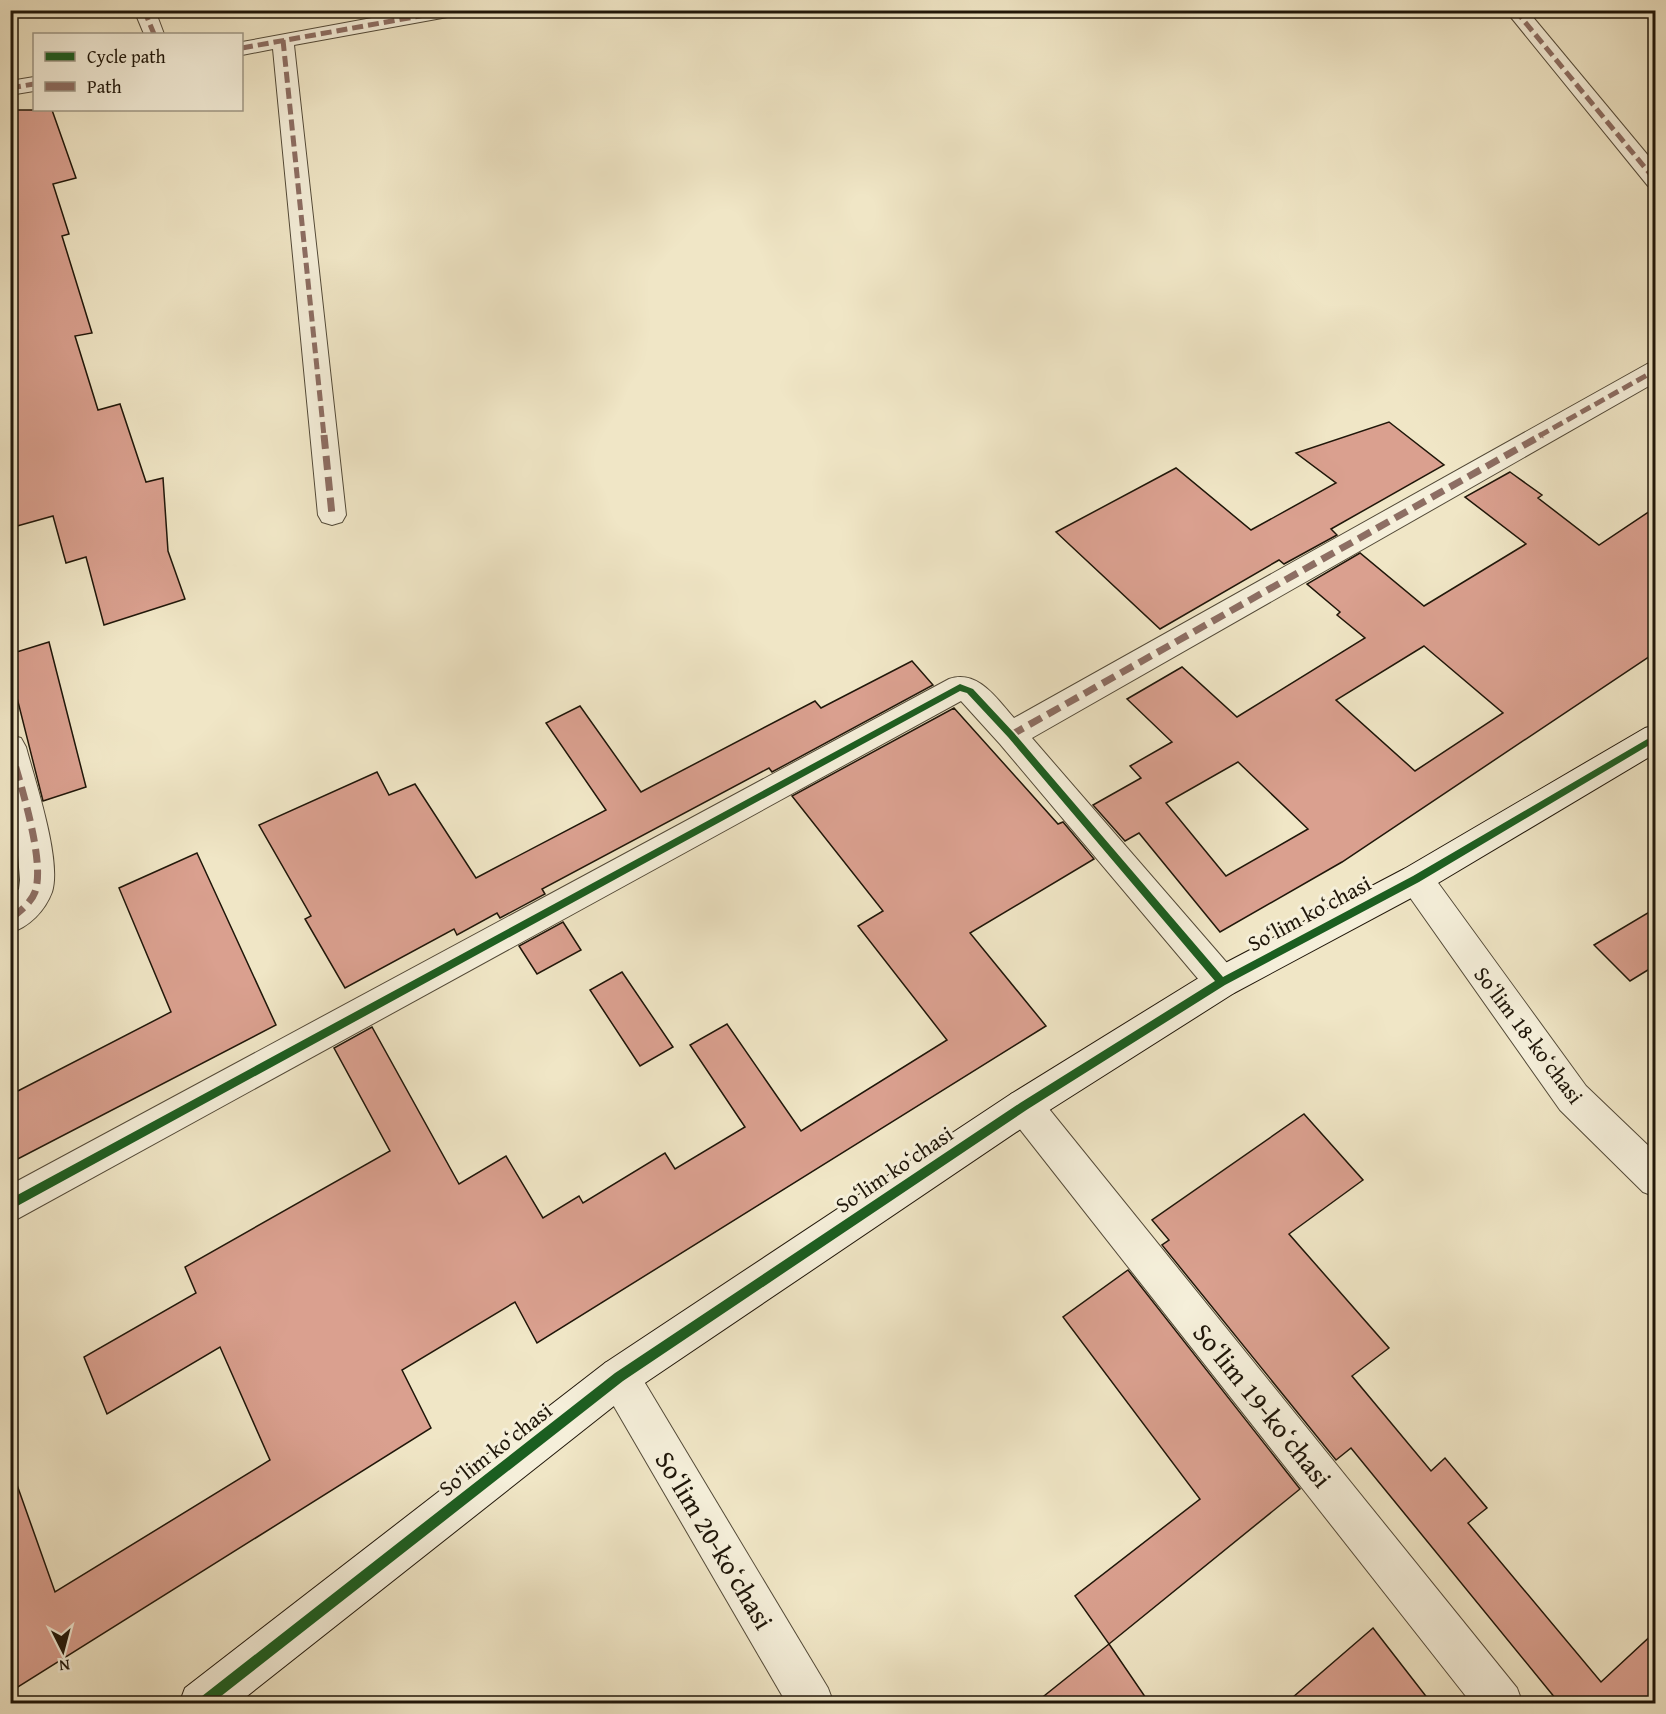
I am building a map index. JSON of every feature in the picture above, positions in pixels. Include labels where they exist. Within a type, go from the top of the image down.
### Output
[{"type":"street","points":[[144,10],[154,33]]},
{"type":"street","points":[[1515,10],[1656,180]]},
{"type":"street","points":[[243,48],[444,11]]},
{"type":"street","points":[[283,40],[332,514]]},
{"type":"street","points":[[10,88],[33,84]]},
{"type":"street","points":[[1011,735],[1656,370]]},
{"type":"street","points":[[10,1205],[957,688],[964,687],[970,691],[1011,735],[1222,982]]},
{"type":"street","name":"Soʻlim koʻchasi","points":[[201,1704],[619,1377],[1024,1106],[1222,982],[1416,879],[1656,737]]},
{"type":"street","points":[[10,747],[36,859],[36,890],[24,907],[10,920]]},
{"type":"street","name":"Soʻlim 18-koʻchasi","points":[[1416,879],[1573,1098],[1656,1179]]},
{"type":"street","name":"Soʻlim 19-koʻchasi","points":[[1024,1106],[1501,1704]]},
{"type":"street","name":"Soʻlim 20-koʻchasi","points":[[619,1377],[812,1704]]},
{"type":"building","points":[[10,110],[52,111],[76,178],[53,184],[69,234],[62,236],[92,333],[75,336],[98,410],[120,404],[146,482],[163,478],[168,551],[185,599],[104,625],[86,557],[66,563],[53,516],[10,528]]},
{"type":"building","points":[[1389,422],[1444,465],[1331,529],[1337,535],[1284,564],[1279,560],[1160,629],[1056,532],[1176,468],[1251,530],[1336,483],[1296,453]]},
{"type":"building","points":[[1510,472],[1542,495],[1538,498],[1599,545],[1656,507],[1656,652],[1342,862],[1220,932],[1139,833],[1125,841],[1093,805],[1141,778],[1130,766],[1172,742],[1127,699],[1182,667],[1237,717],[1365,638],[1337,615],[1340,612],[1307,584],[1360,553],[1424,606],[1526,544],[1465,497]],"holes":[[[1424,646],[1503,713],[1415,771],[1336,700]],[[1238,762],[1308,829],[1226,876],[1166,803]]]},
{"type":"building","points":[[49,642],[86,787],[43,801],[10,670],[10,654]]},
{"type":"building","points":[[912,661],[933,685],[772,772],[769,768],[542,889],[545,894],[500,918],[497,913],[457,935],[454,929],[345,988],[305,919],[311,916],[259,825],[377,772],[389,795],[415,784],[476,878],[606,810],[546,723],[580,706],[641,792],[815,701],[821,708]]},
{"type":"building","points":[[954,708],[1058,824],[1063,822],[1094,859],[970,933],[1046,1026],[537,1343],[515,1302],[402,1370],[431,1428],[10,1692],[10,1483],[16,1482],[55,1592],[270,1460],[220,1347],[107,1414],[84,1357],[196,1293],[185,1267],[390,1151],[334,1048],[372,1027],[459,1184],[506,1156],[543,1218],[579,1196],[583,1203],[665,1153],[675,1169],[745,1127],[690,1045],[727,1024],[801,1131],[947,1040],[858,926],[883,911],[792,796]]},
{"type":"building","points":[[197,853],[276,1025],[10,1163],[10,1095],[171,1012],[119,888]]},
{"type":"building","points":[[1656,908],[1656,965],[1630,981],[1594,945]]},
{"type":"building","points":[[563,922],[581,950],[537,974],[519,946]]},
{"type":"building","points":[[622,972],[673,1047],[640,1066],[590,990]]},
{"type":"building","points":[[1304,1114],[1363,1180],[1289,1234],[1389,1348],[1352,1376],[1431,1471],[1445,1458],[1487,1508],[1468,1523],[1601,1682],[1656,1631],[1656,1704],[1560,1704],[1351,1448],[1336,1460],[1162,1245],[1169,1240],[1152,1220]]},
{"type":"building","points":[[1128,1270],[1300,1489],[1109,1644],[1075,1596],[1200,1499],[1063,1317]]},
{"type":"building","points":[[1373,1628],[1432,1704],[1285,1704]]},
{"type":"building","points":[[1109,1644],[1150,1704],[1034,1704]]},
{"type":"marked path","points":[[144,10],[154,33]]},
{"type":"marked path","points":[[243,48],[453,10]]},
{"type":"marked path","points":[[1515,10],[1656,181]]},
{"type":"marked path","points":[[283,40],[332,515]]},
{"type":"marked path","points":[[10,88],[33,84]]},
{"type":"marked path","points":[[1011,735],[1656,370]]},
{"type":"marked path","points":[[10,747],[29,821],[37,880],[33,896],[10,919]]},
{"type":"cycle path","points":[[10,1205],[960,687],[970,691],[1011,735],[1222,982]]},
{"type":"cycle path","points":[[201,1704],[619,1377],[1024,1106],[1222,982],[1416,879],[1656,737]]}]
